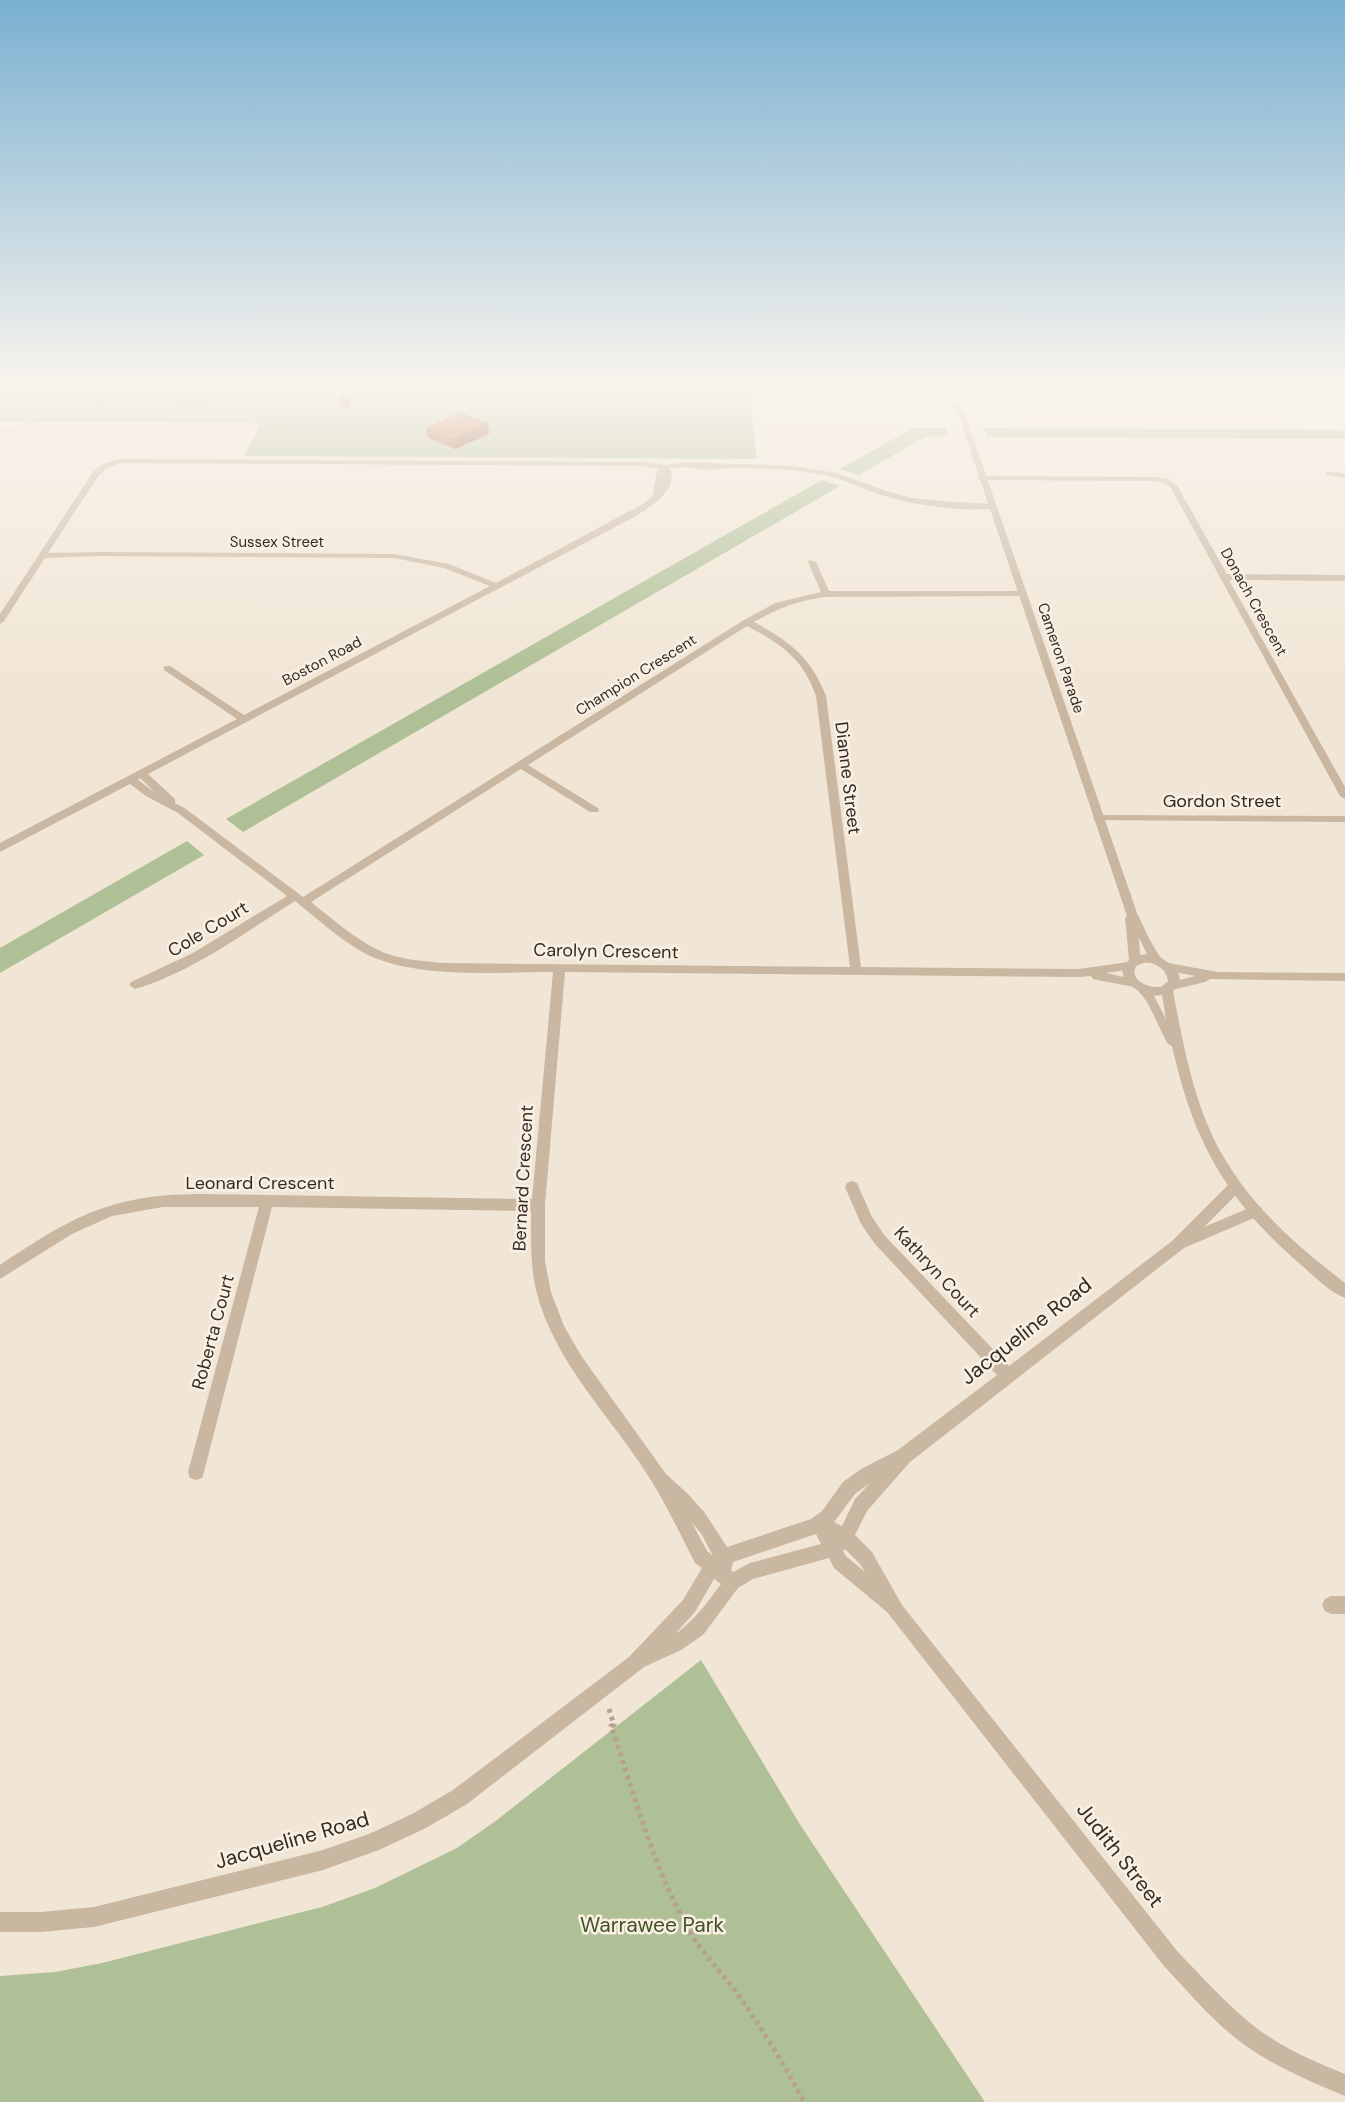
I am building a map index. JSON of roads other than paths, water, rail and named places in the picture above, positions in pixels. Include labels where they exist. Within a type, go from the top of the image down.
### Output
[{"type":"street","points":[[0,621],[91,481]]},
{"type":"street","name":"Boston Road","points":[[0,848],[633,514],[665,488],[668,481]]},
{"type":"street","points":[[849,481],[887,494],[921,501],[958,506],[991,504]]},
{"type":"street","name":"Cameron Parade","points":[[983,481],[1131,913],[1156,960]]},
{"type":"street","name":"Donach Crescent","points":[[1159,481],[1166,482],[1177,490],[1345,796]]},
{"type":"street","name":"Sussex Street","points":[[44,554],[394,556],[425,561],[497,586]]},
{"type":"street","points":[[812,562],[826,594]]},
{"type":"street","name":"Sussex Street","points":[[455,570],[486,591]]},
{"type":"street","points":[[1225,577],[1345,578]]},
{"type":"street","name":"Champion Crescent","points":[[299,899],[521,765],[747,622],[778,605],[809,596],[826,594],[1022,593]]},
{"type":"street","name":"Dianne Street","points":[[747,622],[795,651],[804,661],[817,683],[821,696],[856,971]]},
{"type":"street","points":[[167,668],[244,719]]},
{"type":"street","points":[[521,765],[594,810]]},
{"type":"street","name":"Carolyn Crescent","points":[[140,774],[159,788],[182,811],[362,947],[375,955],[396,962],[443,967],[1080,973],[1134,983]]},
{"type":"street","name":"Carolyn Crescent","points":[[130,779],[150,794],[182,811]]},
{"type":"street","name":"Gordon Street","points":[[1098,818],[1345,819]]},
{"type":"street","name":"Cole Court","points":[[135,985],[160,976],[197,957],[299,899]]},
{"type":"street","name":"Cameron Parade","points":[[1131,913],[1132,963]]},
{"type":"street","points":[[1218,976],[1161,992],[1145,990],[1134,983],[1128,975],[1132,963],[1141,959],[1156,960],[1168,967],[1218,976],[1345,978]]},
{"type":"street","name":"Carolyn Crescent","points":[[1080,973],[1132,963]]},
{"type":"street","points":[[1168,967],[1174,977],[1170,988],[1178,1052]]},
{"type":"street","name":"Bernard Crescent","points":[[559,968],[538,1204],[538,1261],[544,1292],[558,1329],[577,1362],[658,1476],[701,1557],[719,1563],[732,1582]]},
{"type":"street","points":[[1145,990],[1178,1052],[1209,1142],[1220,1164],[1236,1187],[1275,1233],[1345,1292]]},
{"type":"street","name":"Kathryn Court","points":[[852,1187],[866,1220],[880,1240],[1008,1375]]},
{"type":"street","name":"Jacqueline Road","points":[[635,1663],[675,1644],[697,1629],[732,1582],[750,1571],[839,1543],[861,1504],[904,1456],[1177,1245],[1236,1187]]},
{"type":"street","name":"Leonard Crescent","points":[[0,1273],[67,1230],[110,1210],[133,1204],[157,1201],[267,1201],[538,1204]]},
{"type":"street","name":"Roberta Court","points":[[196,1472],[267,1201]]},
{"type":"street","name":"Jacqueline Road","points":[[1177,1245],[1256,1211]]},
{"type":"street","name":"Jacqueline Road","points":[[0,1922],[41,1922],[94,1917],[273,1874],[372,1843],[419,1821],[460,1798],[635,1663],[689,1606],[702,1582],[719,1563],[750,1547],[797,1534],[820,1523],[828,1517],[849,1488],[866,1475],[904,1456]]},
{"type":"street","name":"Judith Street","points":[[820,1523],[839,1543],[840,1562],[896,1611],[1171,1959],[1212,2002],[1254,2038],[1303,2068],[1345,2085]]},
{"type":"park label","name":"Warrawee Park","points":[[652,1925]]}]
